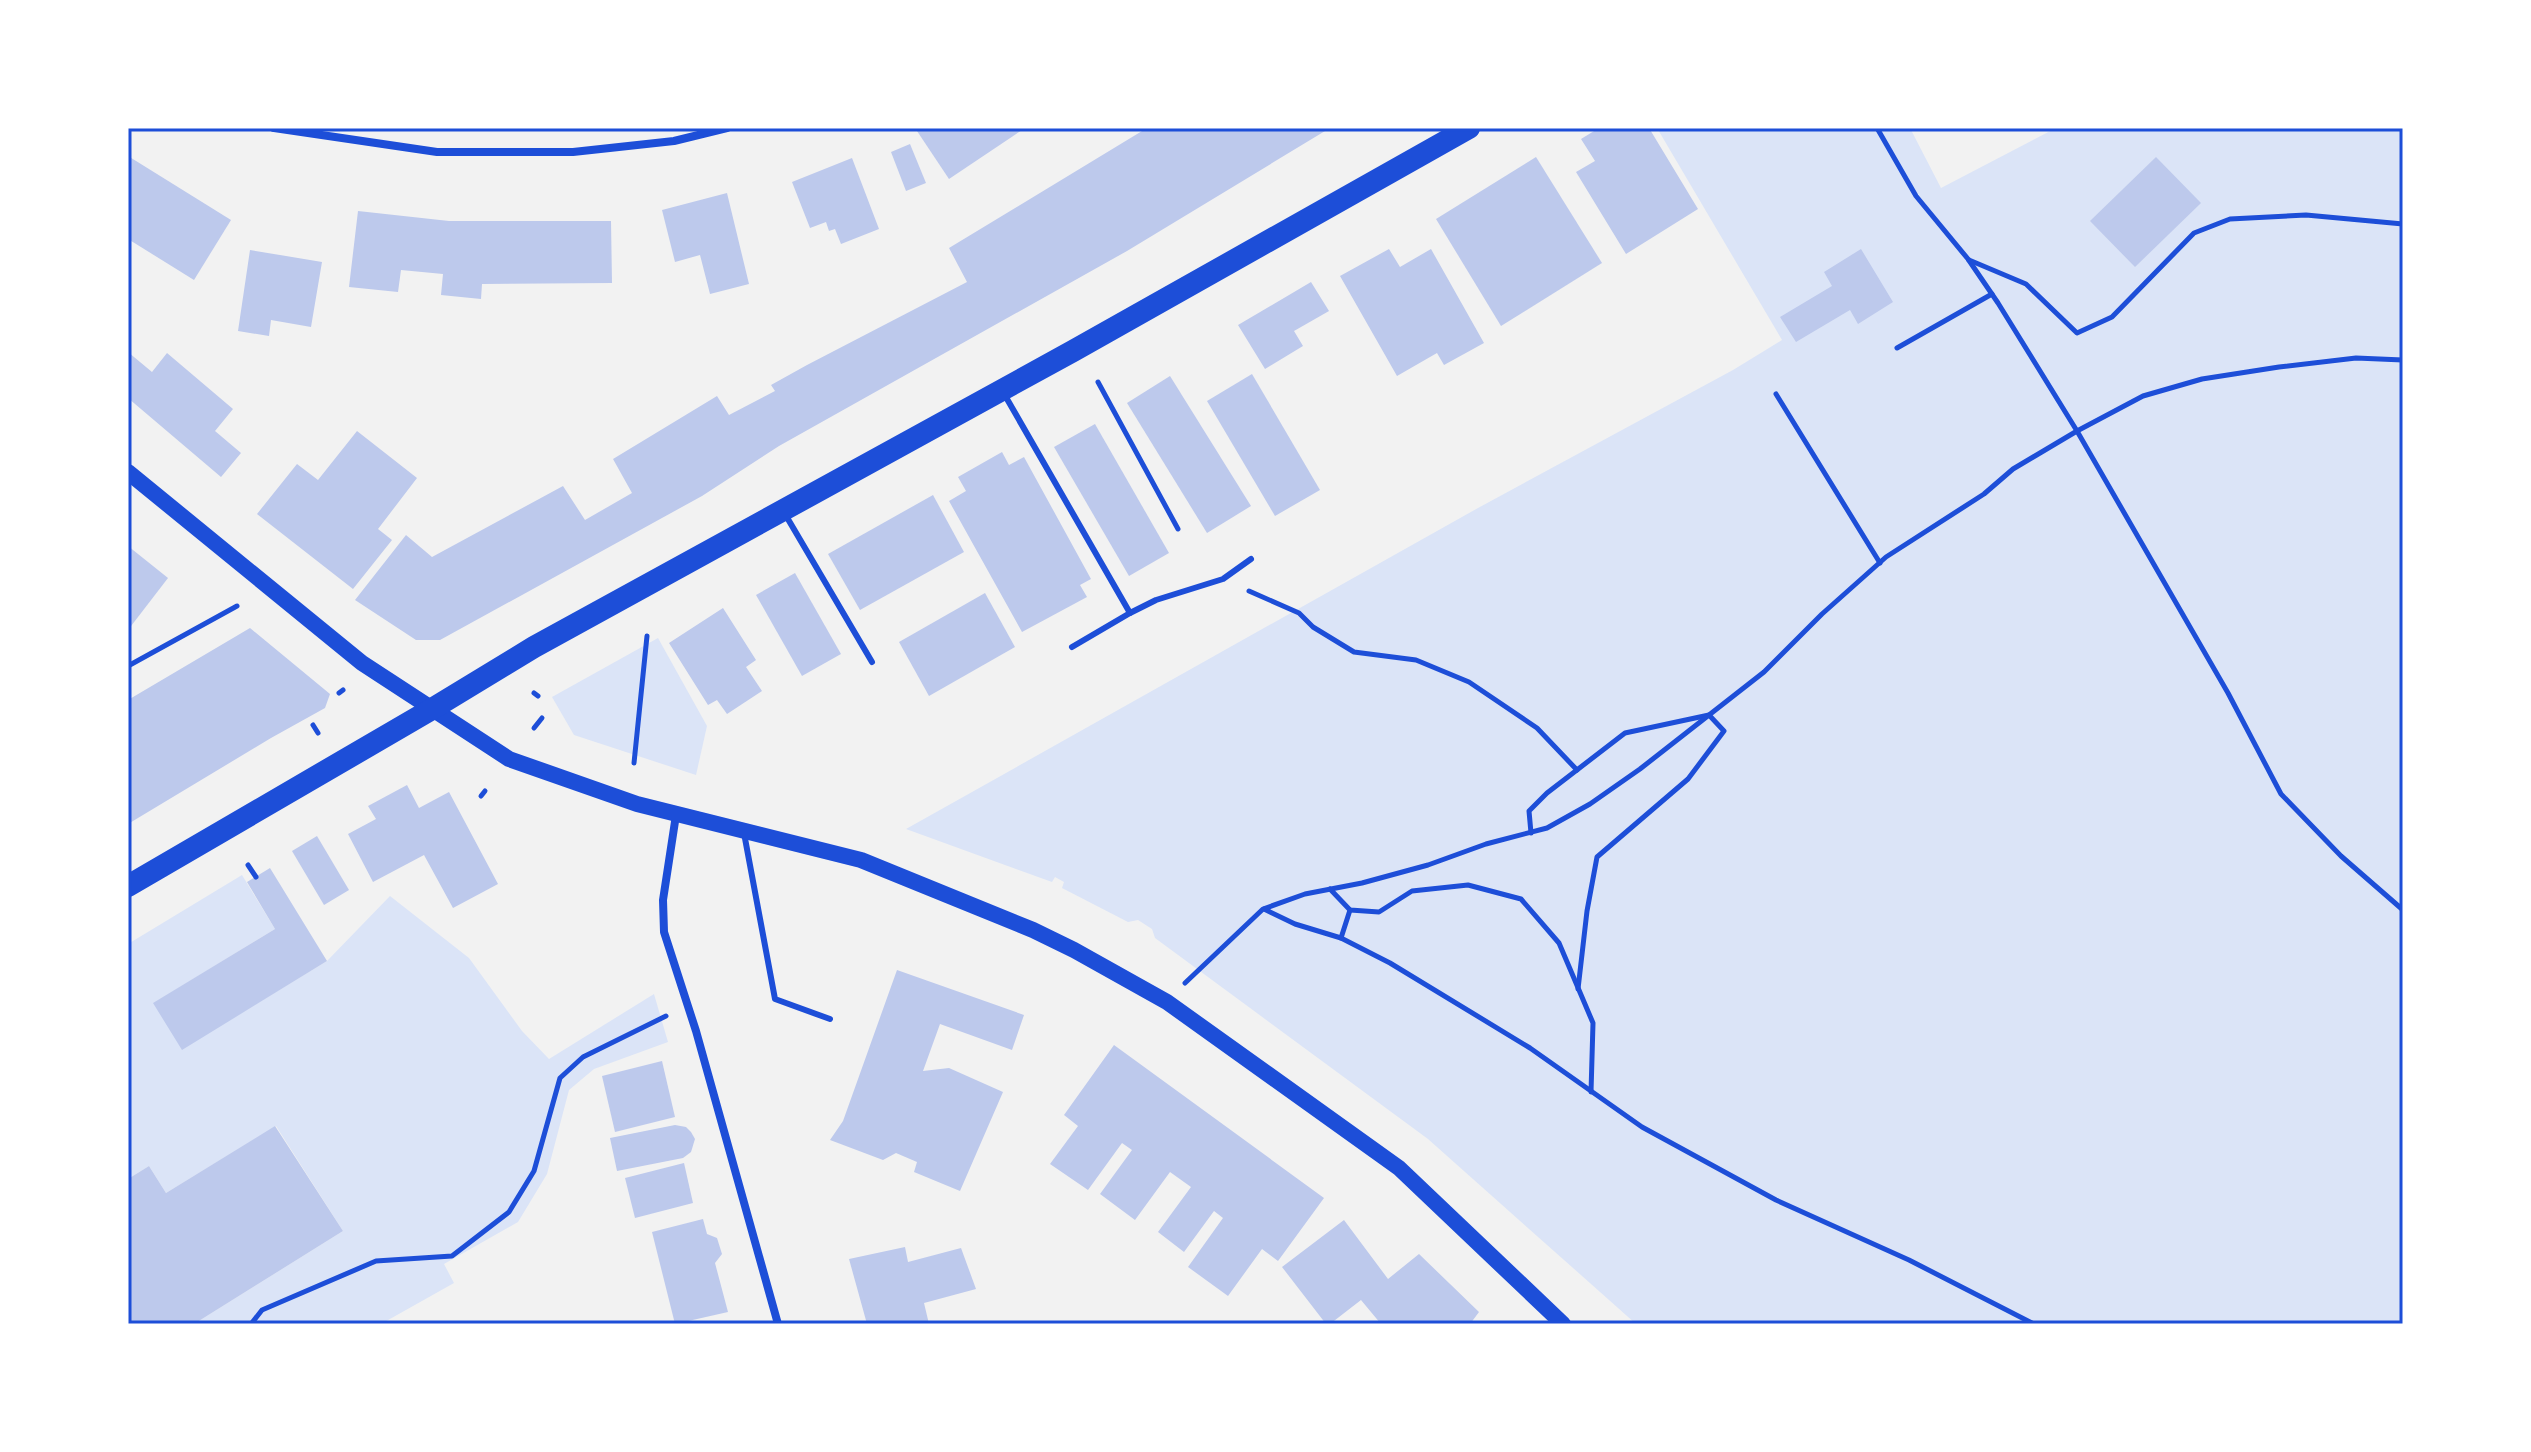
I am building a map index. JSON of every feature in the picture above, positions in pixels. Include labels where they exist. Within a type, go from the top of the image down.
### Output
[{"type":"highway","points":[[128,886],[534,647],[1002,390],[1469,128]]},
{"type":"main road","points":[[128,472],[351,654],[509,759],[637,804],[861,860],[1033,930],[1167,1002],[1399,1168],[1563,1324]]},
{"type":"street","points":[[274,128],[422,150],[573,152],[674,141],[727,128]]},
{"type":"street","points":[[676,815],[663,900],[664,932],[688,1005],[778,1324]]},
{"type":"lane","points":[[1002,390],[1130,613]]},
{"type":"lane","points":[[783,510],[872,662]]},
{"type":"lane","points":[[1072,647],[1156,600],[1223,579],[1251,559]]},
{"type":"lane","points":[[743,830],[775,999],[830,1019]]},
{"type":"path","points":[[1877,128],[1916,196],[1968,259],[1992,294],[2077,431],[2228,693],[2281,794],[2341,856],[2403,910]]},
{"type":"path","points":[[1968,259],[2026,284],[2077,333],[2112,317],[2194,233],[2230,219],[2306,215],[2403,224]]},
{"type":"path","points":[[1897,348],[1992,294]]},
{"type":"path","points":[[1167,1002],[1263,909],[1305,894],[1428,865],[1486,844],[1547,828],[1590,804],[1764,672],[1822,614],[1880,563],[1984,494],[2013,469],[2143,396],[2202,379],[2356,358],[2403,360]]},
{"type":"path","points":[[1098,382],[1178,529]]},
{"type":"path","points":[[1776,394],[1880,563]]},
{"type":"path","points":[[1223,579],[1299,613],[1313,627],[1354,652],[1416,660],[1469,682],[1537,728],[1577,770]]},
{"type":"path","points":[[128,666],[237,606]]},
{"type":"path","points":[[634,763],[647,636]]},
{"type":"path","points":[[1531,833],[1529,811],[1625,733],[1709,715]]},
{"type":"path","points":[[1578,989],[1597,857],[1688,779],[1724,731],[1709,715]]},
{"type":"path","points":[[534,728],[542,718]]},
{"type":"path","points":[[313,725],[318,733]]},
{"type":"path","points":[[248,865],[256,877]]},
{"type":"path","points":[[1329,889],[1350,910],[1379,912],[1412,891],[1468,885],[1521,899],[1559,943],[1593,1023],[1591,1092]]},
{"type":"path","points":[[1263,909],[1295,924],[1341,938],[1390,963],[1530,1048],[1642,1127],[1776,1200],[1909,1260],[2034,1324]]},
{"type":"path","points":[[1341,938],[1350,910]]},
{"type":"path","points":[[251,1324],[262,1310],[376,1261],[452,1256],[509,1212],[534,1171],[560,1078],[583,1057],[688,1005]]},
{"type":"shaded area","points":[[1657,128],[1910,128],[1941,188],[2056,128],[2403,128],[2403,1324],[1636,1324],[1428,1139],[1155,938],[1152,929],[1138,920],[1128,922],[1062,888],[1064,882],[1055,877],[1052,882],[906,829],[1782,340]]},
{"type":"shaded area","points":[[658,638],[707,726],[696,775],[574,735],[552,697]]},
{"type":"shaded area","points":[[242,875],[275,929],[154,1003],[182,1049],[327,961],[390,896],[469,958],[522,1031],[549,1059],[654,994],[668,1042],[594,1069],[569,1090],[547,1174],[518,1222],[444,1264],[454,1283],[381,1324],[194,1324],[343,1231],[276,1126],[166,1193],[149,1166],[128,1179],[128,944]]},
{"type":"building","points":[[922,128],[1025,128],[949,179],[917,131]]},
{"type":"building","points":[[1147,128],[1330,128],[1127,251],[779,446],[702,496],[440,640],[416,640],[355,600],[406,535],[432,557],[563,486],[585,520],[632,493],[613,459],[717,396],[729,415],[775,391],[771,385],[967,282],[949,248]]},
{"type":"building","points":[[1599,128],[1649,128],[1698,209],[1626,254],[1576,172],[1595,161],[1581,139]]},
{"type":"building","points":[[910,144],[926,183],[906,191],[891,152]]},
{"type":"building","points":[[128,156],[231,220],[194,280],[128,239]]},
{"type":"building","points":[[1536,157],[1602,263],[1501,326],[1436,219]]},
{"type":"building","points":[[2156,157],[2201,203],[2135,267],[2090,221]]},
{"type":"building","points":[[852,158],[879,229],[841,244],[835,229],[829,231],[826,222],[810,228],[792,182]]},
{"type":"building","points":[[727,193],[749,284],[710,294],[700,255],[675,262],[662,210]]},
{"type":"building","points":[[358,211],[449,221],[611,221],[612,283],[482,284],[481,299],[441,295],[443,274],[401,270],[398,292],[349,287]]},
{"type":"building","points":[[1389,249],[1400,267],[1431,249],[1484,343],[1444,365],[1437,353],[1397,376],[1340,276]]},
{"type":"building","points":[[1861,249],[1893,302],[1858,324],[1850,310],[1796,342],[1780,317],[1832,286],[1824,272]]},
{"type":"building","points":[[250,250],[322,262],[311,327],[271,320],[269,336],[238,331]]},
{"type":"building","points":[[1311,282],[1329,311],[1294,331],[1303,346],[1265,369],[1238,325]]},
{"type":"building","points":[[128,352],[152,372],[167,353],[233,409],[215,431],[241,453],[221,477],[128,398]]},
{"type":"building","points":[[1252,374],[1320,490],[1275,516],[1207,401]]},
{"type":"building","points":[[1170,376],[1251,506],[1207,533],[1127,403]]},
{"type":"building","points":[[1095,424],[1169,553],[1129,576],[1054,447]]},
{"type":"building","points":[[357,431],[417,478],[378,529],[392,540],[353,589],[257,514],[297,464],[318,480]]},
{"type":"building","points":[[1002,452],[1009,465],[1024,457],[1091,579],[1080,585],[1087,597],[1022,632],[949,501],[966,491],[958,477]]},
{"type":"building","points":[[933,495],[964,552],[860,610],[828,554]]},
{"type":"building","points":[[128,546],[168,578],[128,630]]},
{"type":"building","points":[[795,573],[841,654],[802,676],[756,595]]},
{"type":"building","points":[[985,593],[1015,647],[929,696],[899,642]]},
{"type":"building","points":[[723,608],[756,660],[746,667],[762,691],[727,714],[717,700],[708,705],[669,643]]},
{"type":"building","points":[[250,628],[330,694],[325,708],[128,824],[128,700]]},
{"type":"building","points":[[407,785],[419,808],[449,792],[498,884],[453,908],[424,855],[373,882],[348,834],[376,819],[368,806]]},
{"type":"building","points":[[317,836],[349,890],[324,905],[292,851]]},
{"type":"building","points":[[270,868],[327,961],[182,1050],[153,1003],[275,929],[247,882]]},
{"type":"building","points":[[897,970],[1024,1015],[1012,1050],[940,1024],[923,1071],[949,1068],[1003,1092],[960,1191],[914,1172],[917,1162],[896,1153],[883,1160],[830,1140],[843,1121]]},
{"type":"building","points":[[1114,1045],[1324,1198],[1278,1261],[1262,1249],[1228,1296],[1188,1267],[1223,1218],[1214,1211],[1184,1252],[1158,1232],[1191,1187],[1170,1172],[1135,1220],[1100,1194],[1132,1150],[1122,1143],[1088,1190],[1050,1164],[1078,1126],[1064,1115]]},
{"type":"building","points":[[662,1061],[675,1117],[615,1132],[602,1076]]},
{"type":"building","points":[[675,1125],[686,1127],[691,1132],[695,1139],[691,1152],[683,1158],[617,1171],[610,1138]]},
{"type":"building","points":[[275,1126],[343,1231],[194,1324],[128,1324],[128,1179],[149,1166],[166,1193]]},
{"type":"building","points":[[684,1163],[693,1203],[635,1218],[625,1178]]},
{"type":"building","points":[[703,1219],[707,1234],[717,1238],[722,1254],[715,1263],[728,1312],[675,1324],[652,1232]]},
{"type":"building","points":[[1344,1220],[1388,1279],[1419,1254],[1479,1312],[1470,1324],[1381,1324],[1361,1300],[1326,1324],[1282,1267]]},
{"type":"building","points":[[905,1247],[908,1262],[961,1248],[976,1289],[924,1303],[929,1324],[867,1324],[849,1259]]}]
